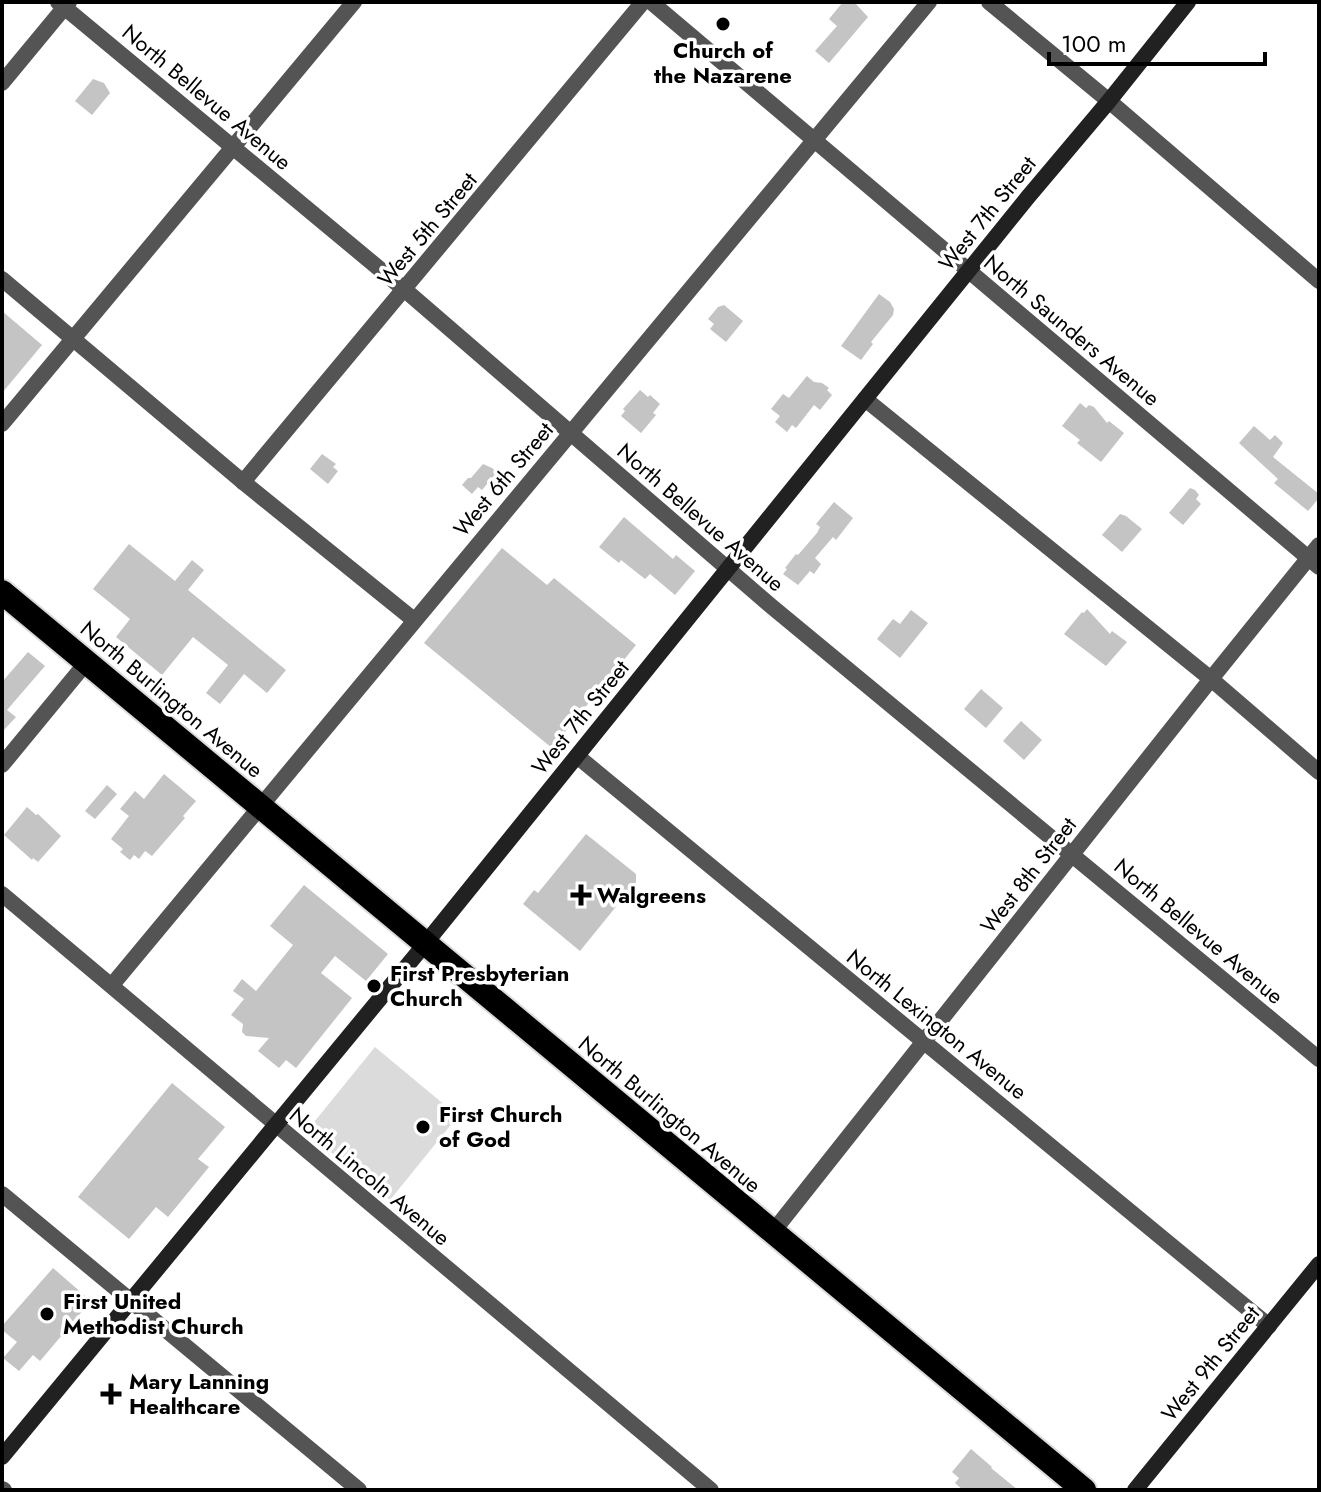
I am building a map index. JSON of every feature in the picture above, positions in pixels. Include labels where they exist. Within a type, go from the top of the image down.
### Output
[{"type":"highway","name":"North Burlington Avenue","points":[[2,592],[1084,1490]]},
{"type":"main road","name":"West 7th Street","points":[[2,1457],[425,944],[1188,2]]},
{"type":"main road","name":"West 9th Street","points":[[1135,1490],[1319,1264]]},
{"type":"street","points":[[2,424],[354,2]]},
{"type":"street","name":"West 5th Street","points":[[243,482],[643,2]]},
{"type":"street","name":"North Saunders Avenue","points":[[651,2],[968,272],[1315,557]]},
{"type":"street","name":"West 6th Street","points":[[112,985],[929,2]]},
{"type":"street","points":[[989,2],[1319,281]]},
{"type":"street","points":[[2,83],[64,4]]},
{"type":"street","name":"North Bellevue Avenue","points":[[64,4],[405,290],[728,569],[1319,1059]]},
{"type":"street","points":[[2,279],[243,482],[414,620]]},
{"type":"street","points":[[865,399],[1211,679],[1319,772]]},
{"type":"street","name":"West 8th Street","points":[[772,1233],[1211,679],[1315,557]]},
{"type":"street","points":[[2,765],[86,663]]},
{"type":"street","name":"North Lexington Avenue","points":[[577,756],[1269,1326]]},
{"type":"street","name":"North Lincoln Avenue","points":[[2,894],[711,1490]]},
{"type":"street","points":[[2,1194],[359,1490]]},
{"type":"shaded area","points":[[375,1047],[458,1116],[390,1200],[306,1132]]},
{"type":"building","points":[[843,2],[854,2],[868,17],[829,63],[815,51],[837,26],[829,19]]},
{"type":"building","points":[[93,79],[104,83],[110,93],[92,115],[75,101]]},
{"type":"building","points":[[879,294],[890,302],[893,315],[861,360],[841,346]]},
{"type":"building","points":[[724,305],[743,321],[726,342],[710,329],[714,324],[708,319],[718,307]]},
{"type":"building","points":[[2,311],[42,345],[2,393]]},
{"type":"building","points":[[807,376],[829,388],[827,390],[832,395],[820,410],[814,405],[796,428],[792,425],[787,432],[775,422],[780,416],[771,409],[783,394],[789,398]]},
{"type":"building","points":[[640,390],[660,404],[653,413],[656,415],[641,433],[621,416],[625,411],[623,409]]},
{"type":"building","points":[[1080,403],[1086,408],[1089,405],[1094,407],[1107,423],[1109,421],[1124,433],[1101,462],[1062,426]]},
{"type":"building","points":[[1254,426],[1270,440],[1275,435],[1283,443],[1273,457],[1319,494],[1308,511],[1274,483],[1278,479],[1239,443]]},
{"type":"building","points":[[322,454],[336,464],[333,467],[338,471],[328,484],[310,469]]},
{"type":"building","points":[[483,464],[499,474],[489,486],[487,484],[482,490],[478,487],[472,494],[462,485]]},
{"type":"building","points":[[1190,488],[1199,495],[1196,499],[1201,504],[1183,525],[1169,513]]},
{"type":"building","points":[[834,502],[853,518],[836,540],[833,537],[815,558],[821,564],[814,574],[810,571],[798,585],[783,574],[785,568],[817,533],[820,527],[816,524]]},
{"type":"building","points":[[1120,514],[1142,529],[1122,552],[1102,535]]},
{"type":"building","points":[[624,517],[673,559],[676,555],[695,571],[675,595],[650,574],[645,579],[599,547]]},
{"type":"building","points":[[129,544],[175,581],[192,560],[204,570],[188,590],[286,670],[267,693],[244,674],[220,704],[206,693],[228,665],[193,637],[162,675],[116,637],[130,619],[93,589]]},
{"type":"building","points":[[502,548],[547,585],[554,578],[636,645],[552,748],[424,643]]},
{"type":"building","points":[[1087,609],[1110,634],[1112,631],[1127,642],[1106,666],[1064,634]]},
{"type":"building","points":[[911,610],[928,623],[900,658],[877,639],[893,619],[900,624]]},
{"type":"building","points":[[28,652],[45,666],[7,710],[16,717],[2,732],[2,682]]},
{"type":"building","points":[[981,689],[1003,708],[986,728],[964,709]]},
{"type":"building","points":[[1021,721],[1042,740],[1024,760],[1003,741]]},
{"type":"building","points":[[164,774],[196,801],[152,856],[145,851],[139,859],[134,855],[130,860],[111,839],[129,816],[120,809],[135,791],[144,799]]},
{"type":"building","points":[[107,785],[117,794],[95,819],[85,811]]},
{"type":"building","points":[[27,807],[61,836],[38,862],[4,835]]},
{"type":"building","points":[[586,834],[636,874],[636,882],[580,951],[523,904],[534,890],[538,893]]},
{"type":"building","points":[[304,885],[388,954],[366,981],[335,956],[321,973],[352,998],[296,1068],[286,1060],[279,1068],[258,1051],[269,1038],[246,1036],[242,1032],[243,1024],[231,1015],[244,999],[233,991],[242,979],[256,991],[293,945],[270,926]]},
{"type":"building","points":[[172,1083],[225,1127],[198,1159],[209,1167],[168,1217],[156,1207],[129,1239],[78,1197]]},
{"type":"building","name":"First United Methodist Church","points":[[53,1268],[91,1301],[40,1361],[33,1355],[19,1371],[3,1358],[17,1342],[2,1330],[2,1326]]},
{"type":"building","points":[[971,1449],[1018,1490],[963,1490],[955,1483],[959,1478],[952,1472]]},
{"type":"place","name":"Church of the Nazarene","points":[[723,24]]},
{"type":"place","name":"Walgreens","points":[[581,895]]},
{"type":"place","name":"First Presbyterian Church","points":[[374,986]]},
{"type":"place","name":"First Church of God","points":[[423,1127]]},
{"type":"place","name":"First United Methodist Church","points":[[47,1314]]},
{"type":"place","name":"Mary Lanning Healthcare","points":[[111,1394]]}]
